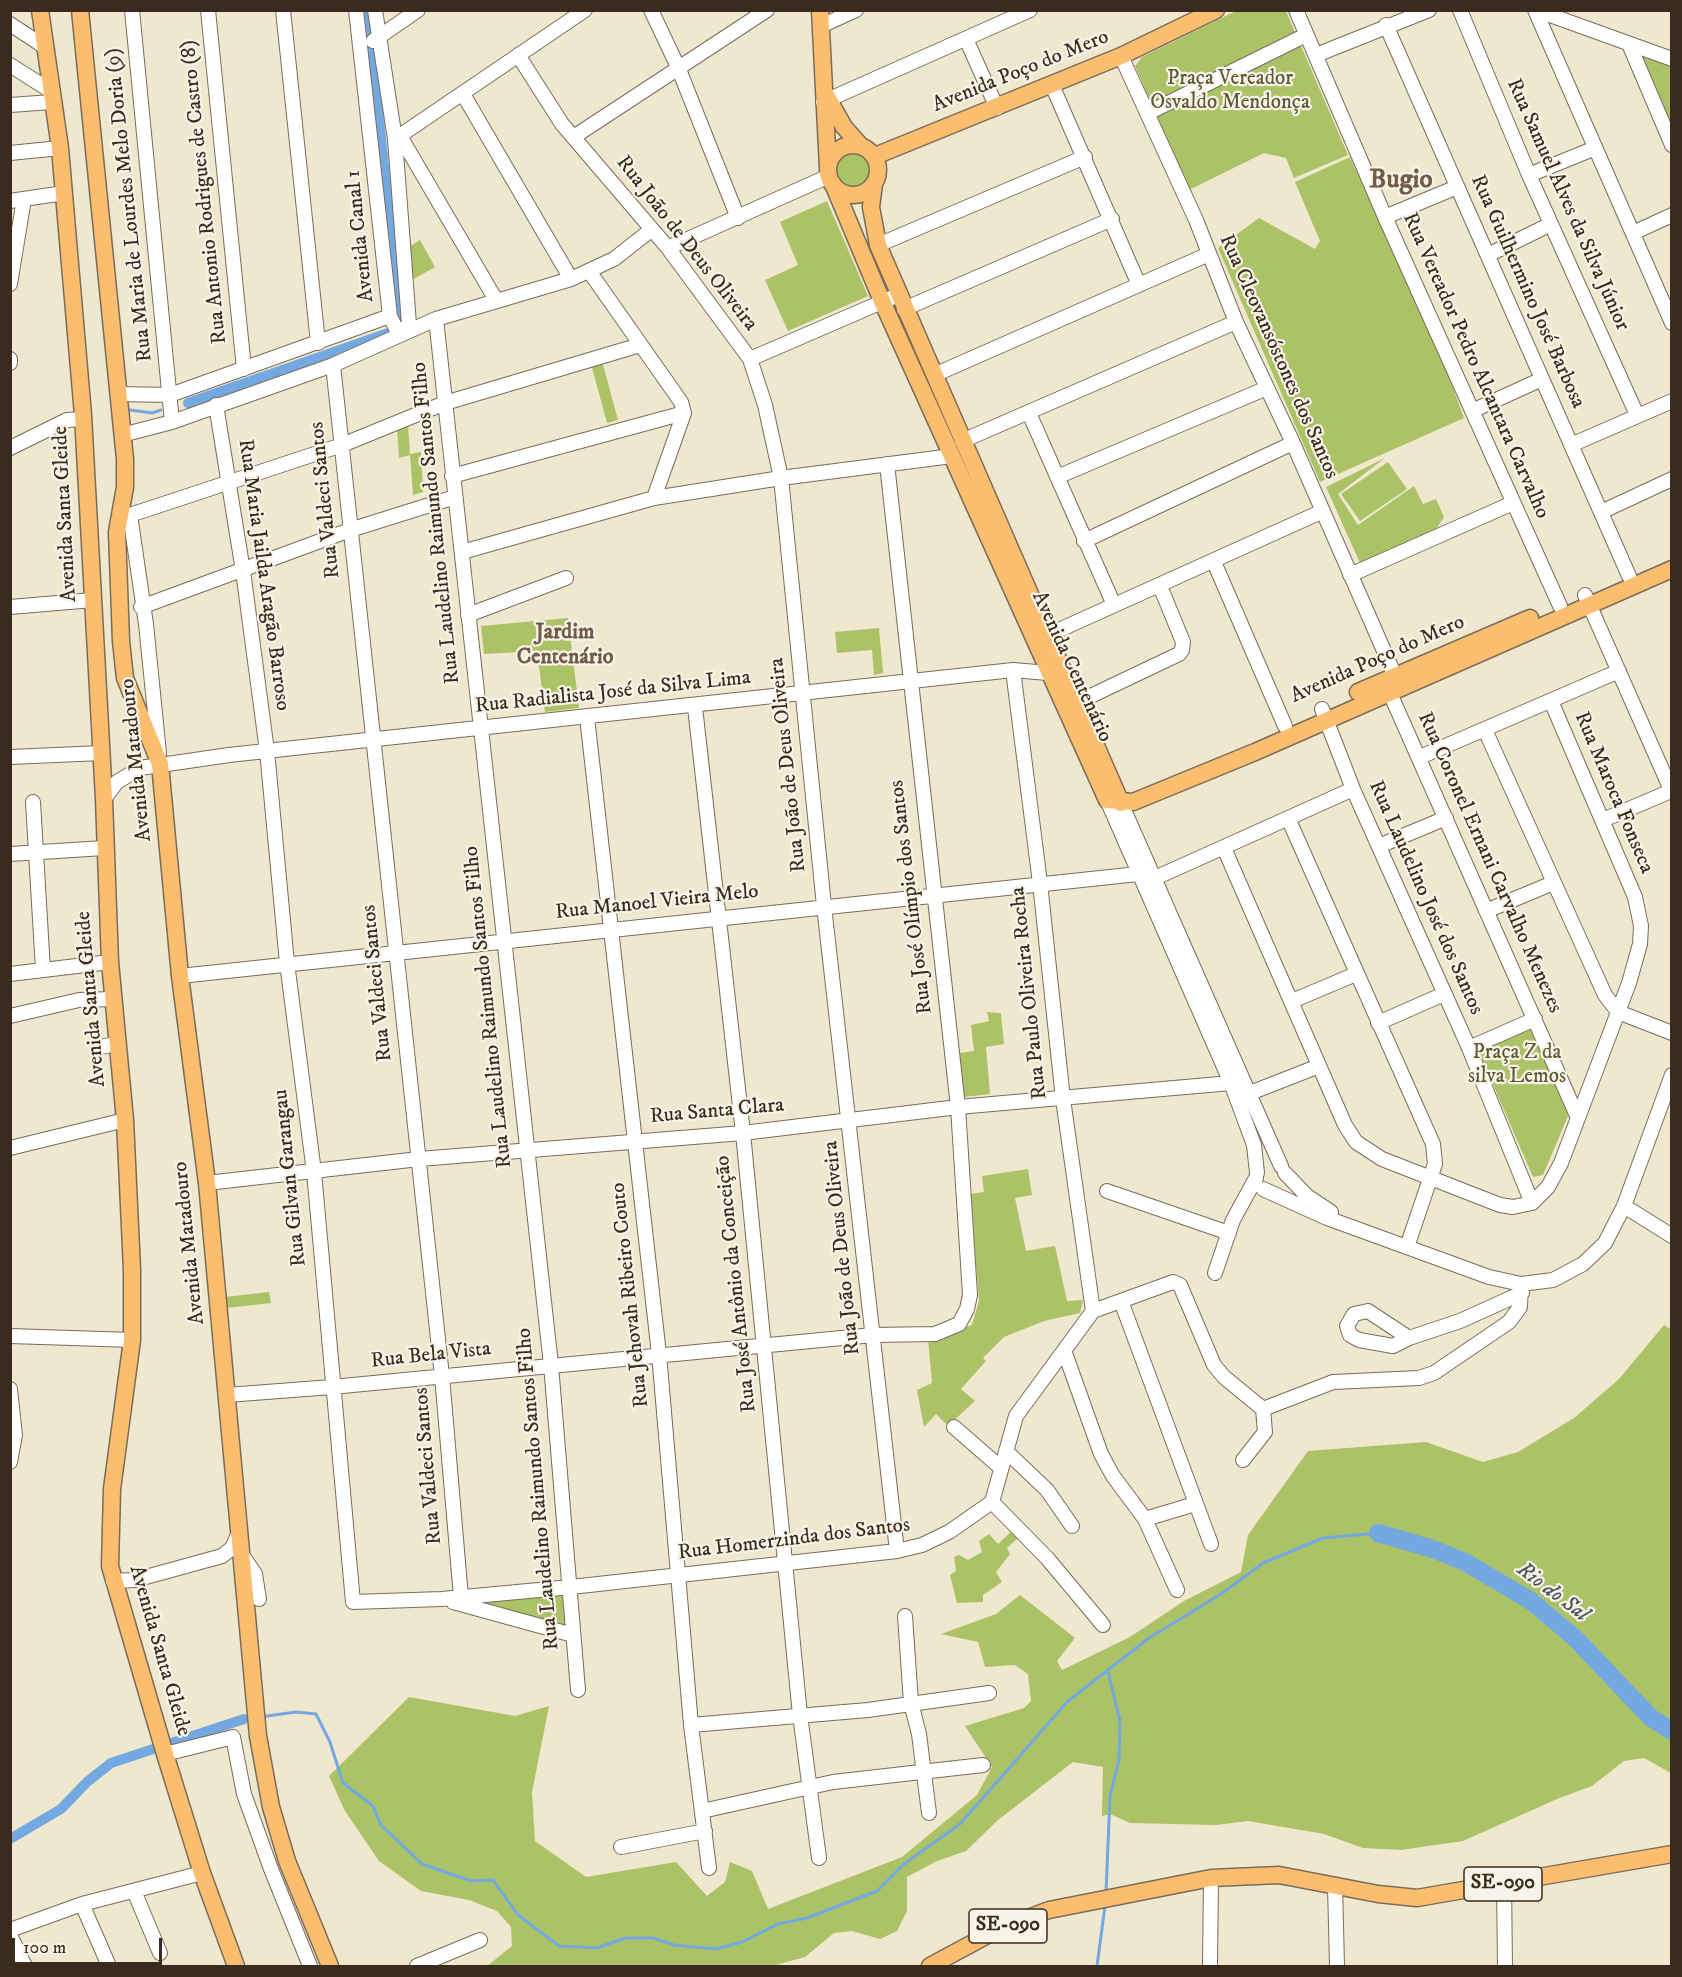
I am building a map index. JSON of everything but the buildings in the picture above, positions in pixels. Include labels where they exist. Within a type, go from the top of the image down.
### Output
[{"type":"main road","name":"Avenida Santa Gleide","points":[[40,10],[60,148],[83,419],[113,999],[108,1046],[126,1120],[132,1270],[132,1340],[112,1489],[110,1566],[202,1873],[236,1966]]},
{"type":"main road","points":[[80,10],[125,459],[126,515],[117,532],[125,678],[160,764]]},
{"type":"main road","name":"Avenida Poço do Mero","points":[[868,151],[996,108],[1121,56],[1199,14],[1216,10]]},
{"type":"main road","name":"Avenida Centenário","points":[[821,18],[830,176],[882,301],[931,383],[962,441],[1078,702],[1112,796]]},
{"type":"main road","points":[[825,97],[844,127],[868,151],[878,170],[874,184],[868,190],[854,195],[838,190],[830,176],[834,154],[839,149],[854,144],[868,151]]},
{"type":"main road","name":"Avenida Centenário","points":[[874,184],[872,214],[878,245],[931,383],[952,456],[1047,673],[1112,796]]},
{"type":"main road","name":"Avenida Poço do Mero","points":[[1112,796],[1133,802],[1256,752],[1324,714],[1560,606],[1586,599],[1629,576],[1671,558]]},
{"type":"main road","name":"Avenida Poço do Mero","points":[[1392,683],[1586,599],[1671,569]]},
{"type":"main road","name":"Avenida Poço do Mero","points":[[1112,796],[1125,795],[1148,788],[1285,726],[1324,714]]},
{"type":"main road","name":"Avenida Matadouro","points":[[160,764],[180,976],[207,1183],[258,1736],[271,1807],[287,1861],[330,1966]]},
{"type":"main road","name":"SE-090","points":[[930,1966],[997,1930],[1030,1917],[1093,1900],[1211,1878],[1271,1874],[1388,1896],[1417,1898],[1671,1854]]},
{"type":"street","name":"Rua Maria de Lourdes Melo Doria (9)","points":[[132,10],[172,422]]},
{"type":"street","name":"Rua Antonio Rodrigues de Castro (8)","points":[[208,10],[244,369]]},
{"type":"street","points":[[283,10],[318,344]]},
{"type":"street","name":"Avenida Canal 1","points":[[356,10],[370,40],[397,137],[409,324],[399,334]]},
{"type":"street","name":"Avenida Canal 1","points":[[118,394],[170,395],[318,344],[390,316],[370,40],[375,10]]},
{"type":"street","points":[[370,40],[418,10]]},
{"type":"street","points":[[496,300],[397,137],[585,10]]},
{"type":"street","points":[[651,10],[678,68],[738,218]]},
{"type":"street","points":[[575,136],[767,10]]},
{"type":"street","points":[[821,18],[856,10]]},
{"type":"street","points":[[825,97],[966,39],[1013,14],[1030,10]]},
{"type":"street","name":"Rua Vereador Pedro Alcantara Carvalho","points":[[1296,10],[1385,217],[1560,606]]},
{"type":"street","points":[[1316,55],[1386,25],[1429,10]]},
{"type":"street","name":"Rua Samuel Alves da Silva Júnior","points":[[1460,10],[1551,224],[1637,415]]},
{"type":"street","points":[[1535,10],[1671,59]]},
{"type":"street","points":[[1535,10],[1593,149],[1633,233],[1671,323]]},
{"type":"street","points":[[10,24],[45,47]]},
{"type":"street","name":"Rua Guilhermino José Barbosa","points":[[1386,25],[1629,576]]},
{"type":"street","points":[[1148,113],[1306,35]]},
{"type":"street","points":[[966,39],[996,108]]},
{"type":"street","points":[[1629,44],[1671,146]]},
{"type":"street","name":"Rua João de Deus Oliveira","points":[[518,55],[562,124],[575,136],[668,248],[750,359],[765,405],[781,478],[824,906],[897,1551]]},
{"type":"street","name":"Rua Cleovansóstones dos Santos","points":[[1121,56],[1209,254],[1236,322],[1323,511],[1392,683]]},
{"type":"street","points":[[10,65],[52,96]]},
{"type":"street","points":[[1052,85],[1140,285]]},
{"type":"street","points":[[463,94],[571,279]]},
{"type":"street","points":[[10,105],[52,96]]},
{"type":"street","points":[[10,153],[60,148]]},
{"type":"street","points":[[1530,175],[1593,149]]},
{"type":"street","points":[[878,245],[1085,157]]},
{"type":"street","points":[[668,248],[830,176]]},
{"type":"street","points":[[1385,217],[1457,188]]},
{"type":"street","points":[[12,268],[17,200],[64,194]]},
{"type":"street","points":[[1633,233],[1671,215]]},
{"type":"street","points":[[750,359],[882,301],[901,302],[1112,219]]},
{"type":"street","points":[[1488,255],[1551,224]]},
{"type":"street","points":[[122,435],[172,422],[333,365],[436,319],[571,279],[621,255],[651,230]]},
{"type":"street","points":[[931,383],[1209,254]]},
{"type":"street","points":[[589,271],[640,345],[673,387],[684,413],[654,498]]},
{"type":"street","points":[[390,316],[399,334]]},
{"type":"street","name":"Rua Laudelino Raimundo Santos Filho","points":[[436,319],[551,1365],[578,1690]]},
{"type":"street","points":[[962,441],[1236,322]]},
{"type":"street","points":[[126,515],[228,484],[342,445],[445,403],[640,345]]},
{"type":"street","name":"Rua Valdeci Santos","points":[[333,365],[442,1376],[461,1597]]},
{"type":"street","points":[[1472,411],[1542,379]]},
{"type":"street","points":[[1057,477],[1267,388]]},
{"type":"street","points":[[1571,445],[1671,401]]},
{"type":"street","name":"Rua Maria Jailda Aragão Barroso","points":[[216,405],[243,571],[267,751]]},
{"type":"street","points":[[452,476],[684,413]]},
{"type":"street","points":[[1029,413],[1114,605]]},
{"type":"street","points":[[10,448],[67,420],[83,419]]},
{"type":"street","points":[[1084,541],[1293,443]]},
{"type":"street","points":[[462,552],[654,498],[781,478],[952,456]]},
{"type":"street","name":"Rua José Olímpio dos Santos","points":[[886,464],[958,1107],[969,1294],[967,1309],[959,1324]]},
{"type":"street","points":[[1601,512],[1671,479]]},
{"type":"street","points":[[141,607],[350,530],[455,497]]},
{"type":"street","points":[[1350,575],[1513,503]]},
{"type":"street","points":[[1048,635],[1323,511]]},
{"type":"street","name":"Avenida Matadouro","points":[[126,515],[141,607],[146,624],[160,764]]},
{"type":"street","points":[[1214,562],[1285,726]]},
{"type":"street","points":[[468,615],[566,578]]},
{"type":"street","points":[[1078,702],[1179,654],[1183,642],[1160,586]]},
{"type":"street","points":[[1586,599],[1671,791],[1603,820]]},
{"type":"street","points":[[10,607],[93,600]]},
{"type":"street","name":"Rua Radialista José da Silva Lima","points":[[104,799],[117,782],[130,772],[160,764],[695,707],[909,680],[1013,670],[1047,673],[1068,681]]},
{"type":"street","name":"Rua Paulo Oliveira Rocha","points":[[1013,670],[1040,883],[1063,1100],[1093,1311]]},
{"type":"street","points":[[1420,757],[1618,671]]},
{"type":"street","name":"Rua Coronel Ernani Carvalho Menezes","points":[[1392,683],[1446,818],[1578,1118]]},
{"type":"street","name":"Rua Maroca Fonseca","points":[[1532,1203],[1548,1187],[1554,1177],[1578,1118],[1637,957],[1641,926],[1635,897],[1551,701]]},
{"type":"street","name":"Rua José Antônio da Conceição","points":[[695,707],[717,919],[743,1132],[800,1715],[819,1858]]},
{"type":"street","name":"Rua Laudelino José dos Santos","points":[[1324,714],[1353,789],[1469,1048],[1532,1203]]},
{"type":"street","name":"Rua Jehovah Ribeiro Couto","points":[[587,717],[659,1354],[691,1725],[709,1868]]},
{"type":"street","points":[[1485,730],[1594,975],[1618,1012],[1671,1033]]},
{"type":"street","name":"Rua Gilvan Garangau","points":[[267,751],[287,963],[314,1172],[353,1602]]},
{"type":"street","points":[[10,757],[102,753]]},
{"type":"street","points":[[1155,878],[1353,789]]},
{"type":"street","name":"Avenida Centenário","points":[[1112,796],[1138,874],[1231,1083],[1254,1145],[1259,1180]]},
{"type":"street","name":"Avenida Centenário","points":[[1112,796],[1155,878],[1283,1169]]},
{"type":"street","points":[[33,802],[43,970]]},
{"type":"street","points":[[1288,818],[1433,1144],[1435,1164],[1407,1247]]},
{"type":"street","points":[[1379,846],[1446,818]]},
{"type":"street","points":[[10,854],[104,848]]},
{"type":"street","points":[[1224,848],[1345,1125],[1356,1142],[1382,1158],[1500,1206],[1513,1207],[1532,1203]]},
{"type":"street","name":"Rua Manoel Vieira Melo","points":[[180,976],[396,951],[1138,874]]},
{"type":"street","points":[[1486,911],[1553,883]]},
{"type":"street","points":[[10,974],[110,962]]},
{"type":"street","points":[[1292,1001],[1356,974]]},
{"type":"street","points":[[1378,1023],[1444,994]]},
{"type":"street","points":[[10,1016],[79,1000],[113,999]]},
{"type":"street","points":[[1469,1048],[1535,1019]]},
{"type":"street","points":[[1250,1093],[1319,1066]]},
{"type":"street","points":[[1409,1338],[1460,1321],[1521,1288],[1562,1277],[1583,1264],[1605,1243],[1624,1206],[1671,1075]]},
{"type":"street","name":"Rua Santa Clara","points":[[207,1183],[419,1159],[743,1132],[958,1107],[1063,1100],[1231,1083]]},
{"type":"street","points":[[10,1149],[126,1120]]},
{"type":"street","points":[[1215,1273],[1242,1200],[1259,1180],[1266,1162],[1283,1169],[1315,1202],[1364,1230]]},
{"type":"street","points":[[1259,1180],[1278,1190],[1284,1183],[1283,1169]]},
{"type":"street","points":[[1259,1180],[1327,1218],[1521,1288]]},
{"type":"street","points":[[1107,1191],[1229,1233]]},
{"type":"street","points":[[1624,1206],[1671,1236]]},
{"type":"street","points":[[1103,1625],[1047,1558],[992,1502],[1016,1416],[1036,1387],[1065,1353],[1093,1311],[1173,1282],[1184,1290],[1205,1350],[1214,1365],[1224,1377],[1263,1409],[1265,1432],[1243,1460]]},
{"type":"street","points":[[1263,1409],[1333,1382],[1419,1378],[1434,1373],[1509,1322],[1520,1307],[1521,1288]]},
{"type":"street","points":[[1121,1301],[1211,1544]]},
{"type":"street","name":"Rua Bela Vista","points":[[227,1395],[873,1335],[935,1334],[959,1324]]},
{"type":"street","points":[[10,1336],[132,1340]]},
{"type":"street","points":[[1065,1353],[1106,1465],[1145,1519],[1177,1590]]},
{"type":"street","points":[[10,1462],[15,1435],[11,1397]]},
{"type":"street","points":[[954,1427],[1001,1468]]},
{"type":"street","points":[[1006,1451],[1047,1490],[1072,1526]]},
{"type":"street","name":"Rua Homerzinda dos Santos","points":[[353,1602],[442,1599],[571,1587],[897,1551],[936,1540],[992,1502]]},
{"type":"street","points":[[1145,1519],[1195,1504]]},
{"type":"street","points":[[113,1581],[135,1580],[222,1556],[232,1548],[238,1535]]},
{"type":"street","points":[[242,1555],[255,1574],[259,1599]]},
{"type":"street","name":"Rua Homerzinda dos Santos","points":[[442,1599],[573,1635]]},
{"type":"street","points":[[905,1616],[911,1703],[919,1734],[929,1813]]},
{"type":"street","points":[[691,1725],[835,1713],[989,1692]]},
{"type":"street","points":[[165,1753],[233,1737],[244,1794],[310,1966]]},
{"type":"street","points":[[702,1811],[808,1787],[983,1765]]},
{"type":"street","points":[[621,1847],[705,1831]]},
{"type":"street","points":[[10,1930],[82,1904],[202,1873]]},
{"type":"street","points":[[1210,1966],[1211,1878]]},
{"type":"street","points":[[1504,1884],[1505,1966]]},
{"type":"street","points":[[1335,1885],[1337,1966]]},
{"type":"street","points":[[134,1891],[160,1953]]},
{"type":"street","points":[[82,1904],[109,1966]]},
{"type":"street","points":[[10,1935],[25,1966]]},
{"type":"street","points":[[417,1966],[480,1940]]},
{"type":"green space","name":"Praça Vereador Osvaldo Mendonça","points":[[1236,11],[1286,11],[1348,155],[1294,178],[1286,158],[1264,153],[1189,190],[1135,66],[1142,57]]},
{"type":"green space","points":[[1636,53],[1671,67],[1671,134]]},
{"type":"green space","points":[[856,148],[870,155],[875,167],[873,179],[867,185],[855,189],[841,184],[835,167],[842,153]]},
{"type":"green space","points":[[1350,157],[1444,363],[1464,418],[1320,482],[1218,248],[1259,218],[1315,249],[1320,241],[1295,182]]},
{"type":"green space","points":[[827,201],[868,296],[788,331],[765,280],[798,265],[780,222]]},
{"type":"green space","points":[[420,240],[435,267],[412,280],[407,248]]},
{"type":"green space","points":[[602,361],[618,420],[607,423],[591,364]]},
{"type":"green space","points":[[408,425],[410,454],[421,452],[423,492],[413,495],[410,455],[399,458],[397,427]]},
{"type":"green space","points":[[1385,458],[1338,494],[1358,525],[1414,486],[1423,504],[1436,499],[1444,517],[1436,529],[1360,563],[1326,487]]},
{"type":"green space","points":[[1388,462],[1407,489],[1360,521],[1341,494]]},
{"type":"green space","points":[[568,618],[579,708],[545,712],[537,651],[484,654],[481,626]]},
{"type":"green space","points":[[879,628],[883,673],[874,675],[872,650],[837,653],[835,632]]},
{"type":"green space","points":[[987,1012],[1001,1013],[1004,1044],[986,1047],[990,1094],[964,1097],[959,1053],[974,1051],[971,1025],[989,1021]]},
{"type":"green space","name":"Praça Z da silva Lemos","points":[[1532,1025],[1568,1116],[1543,1175],[1533,1177],[1478,1050]]},
{"type":"green space","points":[[1028,1169],[1032,1195],[1015,1198],[1026,1251],[1055,1246],[1067,1301],[1083,1300],[1080,1313],[1044,1321],[1004,1337],[983,1358],[986,1361],[961,1389],[975,1401],[948,1426],[936,1414],[924,1427],[917,1390],[932,1383],[928,1339],[972,1325],[979,1301],[970,1194],[984,1192],[982,1176]]},
{"type":"green space","points":[[269,1292],[271,1303],[226,1308],[225,1297]]},
{"type":"green space","points":[[1664,1325],[1672,1330],[1671,1773],[1644,1758],[1624,1761],[1592,1786],[1463,1841],[1401,1850],[1363,1848],[1324,1834],[1248,1821],[1216,1825],[1130,1823],[1110,1814],[1102,1816],[1103,1767],[1073,1762],[998,1820],[966,1851],[937,1861],[907,1877],[907,1911],[897,1931],[880,1939],[852,1931],[834,1933],[805,1957],[772,1966],[487,1966],[512,1946],[511,1927],[497,1911],[469,1900],[421,1891],[379,1861],[345,1811],[329,1776],[409,1697],[515,1716],[549,1706],[532,1792],[535,1841],[586,1877],[676,1862],[707,1896],[725,1882],[730,1862],[752,1871],[768,1909],[902,1857],[977,1795],[992,1767],[965,1726],[1024,1708],[1031,1701],[1028,1674],[1015,1665],[985,1667],[978,1642],[941,1634],[996,1614],[1020,1595],[1075,1638],[1057,1661],[1062,1670],[1130,1637],[1184,1601],[1241,1572],[1248,1535],[1308,1451],[1426,1442],[1483,1462],[1518,1452],[1574,1418],[1619,1379]]},
{"type":"green space","points":[[1014,1529],[1020,1536],[1007,1548],[1010,1554],[996,1572],[1002,1582],[983,1595],[983,1602],[957,1603],[950,1575],[956,1571],[954,1557],[959,1555],[968,1560],[982,1552],[979,1541],[989,1534],[998,1544]]},
{"type":"green space","points":[[564,1591],[566,1626],[482,1603]]},
{"type":"waterway","points":[[188,403],[394,331],[400,312],[367,10]]},
{"type":"waterway","points":[[130,410],[152,413],[161,410]]},
{"type":"waterway","points":[[260,1717],[296,1712],[316,1714],[330,1742],[343,1783],[373,1806],[381,1825],[422,1864],[471,1881],[493,1880],[518,1915],[559,1946],[597,1948],[625,1938],[653,1938],[674,1945],[716,1949],[742,1942],[778,1924],[807,1918],[877,1891],[904,1864],[960,1824],[1067,1702],[1149,1638],[1221,1594],[1263,1563],[1323,1538],[1378,1533]]},
{"type":"waterway","name":"Rio do Sal","points":[[1378,1533],[1433,1549],[1465,1562],[1531,1601],[1577,1640],[1651,1718],[1672,1731]]},
{"type":"waterway","points":[[1106,1893],[1110,1796],[1119,1760],[1120,1721],[1108,1672]]},
{"type":"waterway","points":[[10,1839],[61,1809],[87,1782],[111,1763],[244,1719]]},
{"type":"waterway","points":[[1097,1966],[1105,1906]]},
{"type":"district","name":"Bugio","points":[[1401,181]]},
{"type":"district","name":"Jardim Centenário","points":[[565,646]]}]
